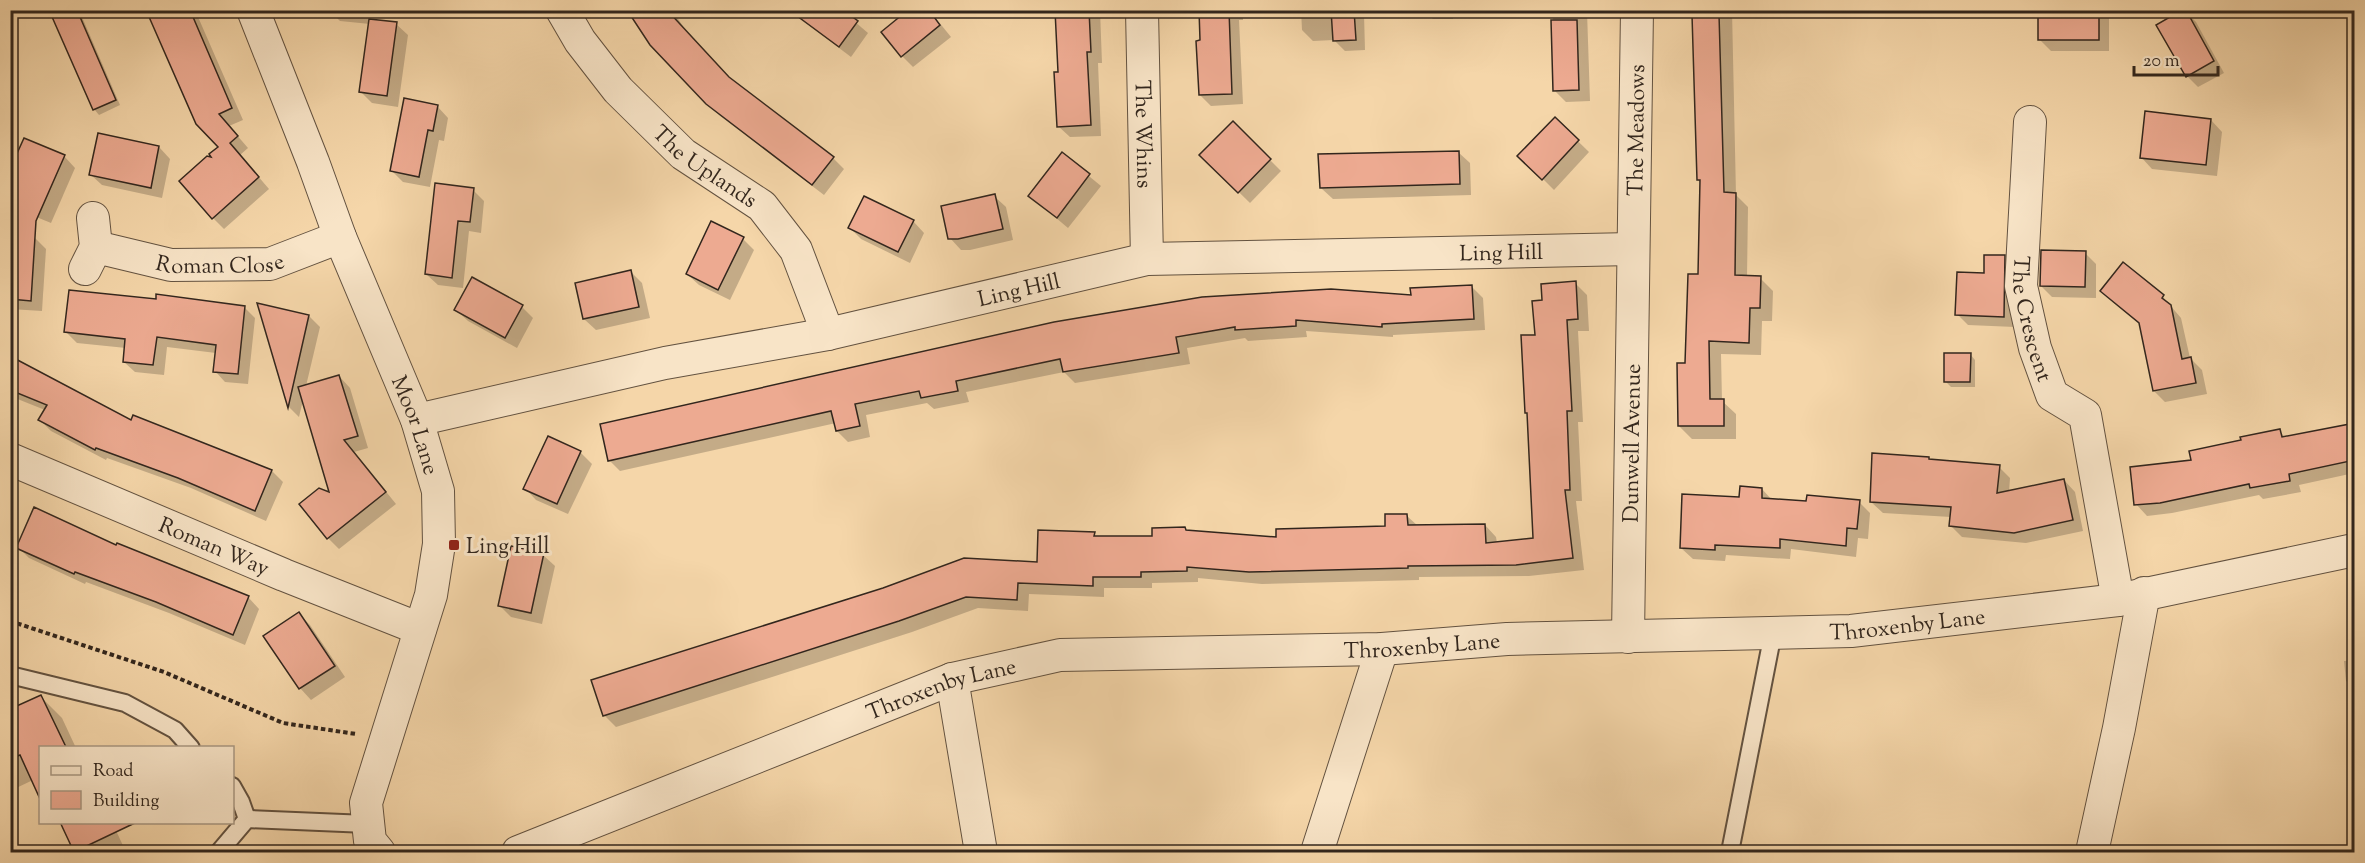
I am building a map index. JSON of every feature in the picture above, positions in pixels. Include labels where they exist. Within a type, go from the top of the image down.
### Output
[{"type":"street","name":"Moor Lane","points":[[253,10],[340,237],[417,420],[438,491],[439,533],[431,595],[366,803],[370,841],[379,852]]},
{"type":"street","name":"The Uplands","points":[[562,10],[580,41],[618,90],[683,154],[762,206],[796,250],[828,334]]},
{"type":"street","name":"The Whins","points":[[1142,10],[1147,259]]},
{"type":"street","name":"The Meadows","points":[[1632,249],[1637,10]]},
{"type":"street","name":"The Crescent","points":[[2030,122],[2021,286],[2034,348],[2052,395],[2085,415],[2131,597]]},
{"type":"street","name":"Roman Close","points":[[91,245],[171,265],[270,264],[340,237]]},
{"type":"street","name":"Ling Hill","points":[[417,420],[665,363],[828,334],[1147,259],[1632,249]]},
{"type":"street","name":"Dunwell Avenue","points":[[1628,637],[1632,249]]},
{"type":"street","name":"Roman Way","points":[[10,459],[284,575],[420,629]]},
{"type":"street","name":"Throxenby Lane","points":[[518,852],[952,679],[1060,655],[1382,649],[1507,639],[1851,632],[2131,597],[2355,550]]},
{"type":"street","points":[[2092,852],[2119,728],[2131,597]]},
{"type":"street","points":[[1317,852],[1382,649]]},
{"type":"street","points":[[952,679],[981,852]]},
{"type":"lane","points":[[1730,852],[1773,633]]},
{"type":"lane","points":[[10,675],[125,703],[176,730],[190,746]]},
{"type":"lane","points":[[234,789],[242,802],[247,819]]},
{"type":"lane","points":[[247,819],[367,824]]},
{"type":"lane","points":[[219,852],[247,819]]},
{"type":"path","points":[[10,621],[165,672],[283,723],[387,739]]},
{"type":"building","points":[[49,10],[77,10],[116,100],[93,110]]},
{"type":"building","points":[[146,10],[190,10],[232,108],[219,114],[238,136],[230,143],[259,177],[212,219],[179,181],[207,156],[211,157],[209,154],[218,147],[196,124]]},
{"type":"building","points":[[627,10],[667,10],[729,77],[834,157],[812,185],[706,104],[650,45]]},
{"type":"building","points":[[789,10],[843,10],[858,21],[839,47]]},
{"type":"building","points":[[908,10],[929,10],[940,25],[901,57],[881,32]]},
{"type":"building","points":[[1055,10],[1089,10],[1091,52],[1087,52],[1091,125],[1057,127],[1054,72],[1058,72]]},
{"type":"building","points":[[1199,10],[1229,10],[1232,94],[1199,95],[1196,41],[1200,40]]},
{"type":"building","points":[[1331,10],[1354,10],[1356,40],[1333,41]]},
{"type":"building","points":[[2038,10],[2099,10],[2099,40],[2038,40]]},
{"type":"building","points":[[2186,10],[2214,61],[2186,77],[2156,25]]},
{"type":"building","points":[[1719,14],[1724,192],[1736,193],[1735,275],[1761,276],[1760,308],[1750,308],[1749,343],[1709,341],[1710,399],[1724,399],[1724,426],[1678,426],[1677,363],[1685,363],[1688,274],[1698,274],[1700,180],[1697,180],[1692,15]]},
{"type":"building","points":[[369,19],[397,22],[387,96],[359,92]]},
{"type":"building","points":[[1551,20],[1577,20],[1579,90],[1553,91]]},
{"type":"building","points":[[404,98],[438,105],[433,131],[428,130],[419,177],[390,171]]},
{"type":"building","points":[[2145,111],[2211,119],[2206,165],[2140,158]]},
{"type":"building","points":[[1555,117],[1579,140],[1542,180],[1517,156]]},
{"type":"building","points":[[1233,121],[1271,159],[1238,193],[1199,155]]},
{"type":"building","points":[[98,133],[159,146],[151,188],[89,175]]},
{"type":"building","points":[[24,138],[65,155],[36,221],[31,301],[10,299],[10,169]]},
{"type":"building","points":[[1459,151],[1460,184],[1320,188],[1318,154]]},
{"type":"building","points":[[1062,152],[1090,174],[1057,218],[1028,196]]},
{"type":"building","points":[[435,183],[474,188],[470,222],[458,221],[452,278],[425,274]]},
{"type":"building","points":[[995,194],[1003,229],[948,239],[941,206]]},
{"type":"building","points":[[864,196],[914,220],[898,252],[848,228]]},
{"type":"building","points":[[711,221],[744,237],[718,290],[686,274]]},
{"type":"building","points":[[2041,250],[2086,251],[2085,287],[2040,286]]},
{"type":"building","points":[[1984,255],[2005,255],[2004,317],[1955,315],[1957,272],[1984,273]]},
{"type":"building","points":[[2123,262],[2164,295],[2162,298],[2171,305],[2182,359],[2191,357],[2196,383],[2153,391],[2139,323],[2100,291]]},
{"type":"building","points":[[631,270],[639,307],[583,319],[575,283]]},
{"type":"building","points":[[472,277],[523,305],[505,338],[454,310]]},
{"type":"building","points":[[1576,281],[1578,319],[1567,320],[1572,411],[1567,411],[1570,490],[1565,490],[1573,558],[1516,565],[1408,566],[1408,568],[1249,572],[1187,567],[1187,571],[1141,572],[1141,577],[1093,577],[1093,586],[1018,583],[1017,600],[966,597],[899,621],[603,716],[591,680],[883,588],[964,558],[1037,562],[1038,530],[1095,532],[1094,536],[1152,536],[1152,528],[1185,527],[1186,530],[1276,537],[1276,529],[1385,526],[1385,514],[1407,514],[1408,525],[1485,524],[1486,543],[1533,538],[1521,335],[1535,335],[1532,301],[1542,300],[1541,284]]},
{"type":"building","points":[[1472,285],[1474,319],[1382,324],[1382,327],[1296,320],[1296,326],[1235,330],[1235,327],[1176,337],[1179,353],[1063,372],[1060,359],[956,381],[958,391],[921,398],[919,391],[855,404],[860,426],[836,431],[831,411],[608,461],[600,424],[1054,322],[1202,297],[1331,289],[1411,295],[1410,288]]},
{"type":"building","points":[[69,290],[156,299],[156,294],[245,306],[238,374],[213,372],[216,345],[157,337],[153,365],[123,362],[125,339],[64,332]]},
{"type":"building","points":[[257,303],[309,315],[288,408]]},
{"type":"building","points":[[1944,353],[1971,353],[1970,382],[1944,382]]},
{"type":"building","points":[[10,356],[131,420],[133,415],[272,470],[255,511],[178,478],[96,448],[95,450],[38,420],[47,405],[10,390]]},
{"type":"building","points":[[339,375],[358,436],[344,440],[386,492],[327,539],[299,504],[319,488],[329,492],[298,387]]},
{"type":"building","points":[[2355,423],[2355,460],[2289,474],[2290,481],[2250,488],[2249,484],[2160,503],[2134,505],[2130,467],[2191,460],[2189,451],[2280,429],[2282,437]]},
{"type":"building","points":[[548,436],[581,451],[557,504],[523,489]]},
{"type":"building","points":[[1872,453],[2000,465],[1997,493],[2064,479],[2073,520],[2014,533],[1949,526],[1951,507],[1870,502]]},
{"type":"building","points":[[1740,486],[1762,488],[1762,498],[1806,501],[1807,495],[1860,500],[1857,529],[1847,528],[1846,546],[1780,539],[1780,548],[1715,545],[1715,550],[1680,548],[1682,494],[1739,497]]},
{"type":"building","points":[[34,507],[116,545],[117,543],[249,596],[233,635],[156,602],[75,572],[74,574],[16,548]]},
{"type":"building","points":[[511,546],[544,553],[531,613],[498,606]]},
{"type":"building","points":[[299,612],[335,666],[299,689],[263,636]]},
{"type":"building","points":[[41,695],[66,746],[39,746],[39,797],[20,755],[10,759],[10,709]]},
{"type":"building","points":[[61,824],[133,824],[74,852]]},
{"type":"place","name":"Ling Hill","points":[[454,545]]}]
